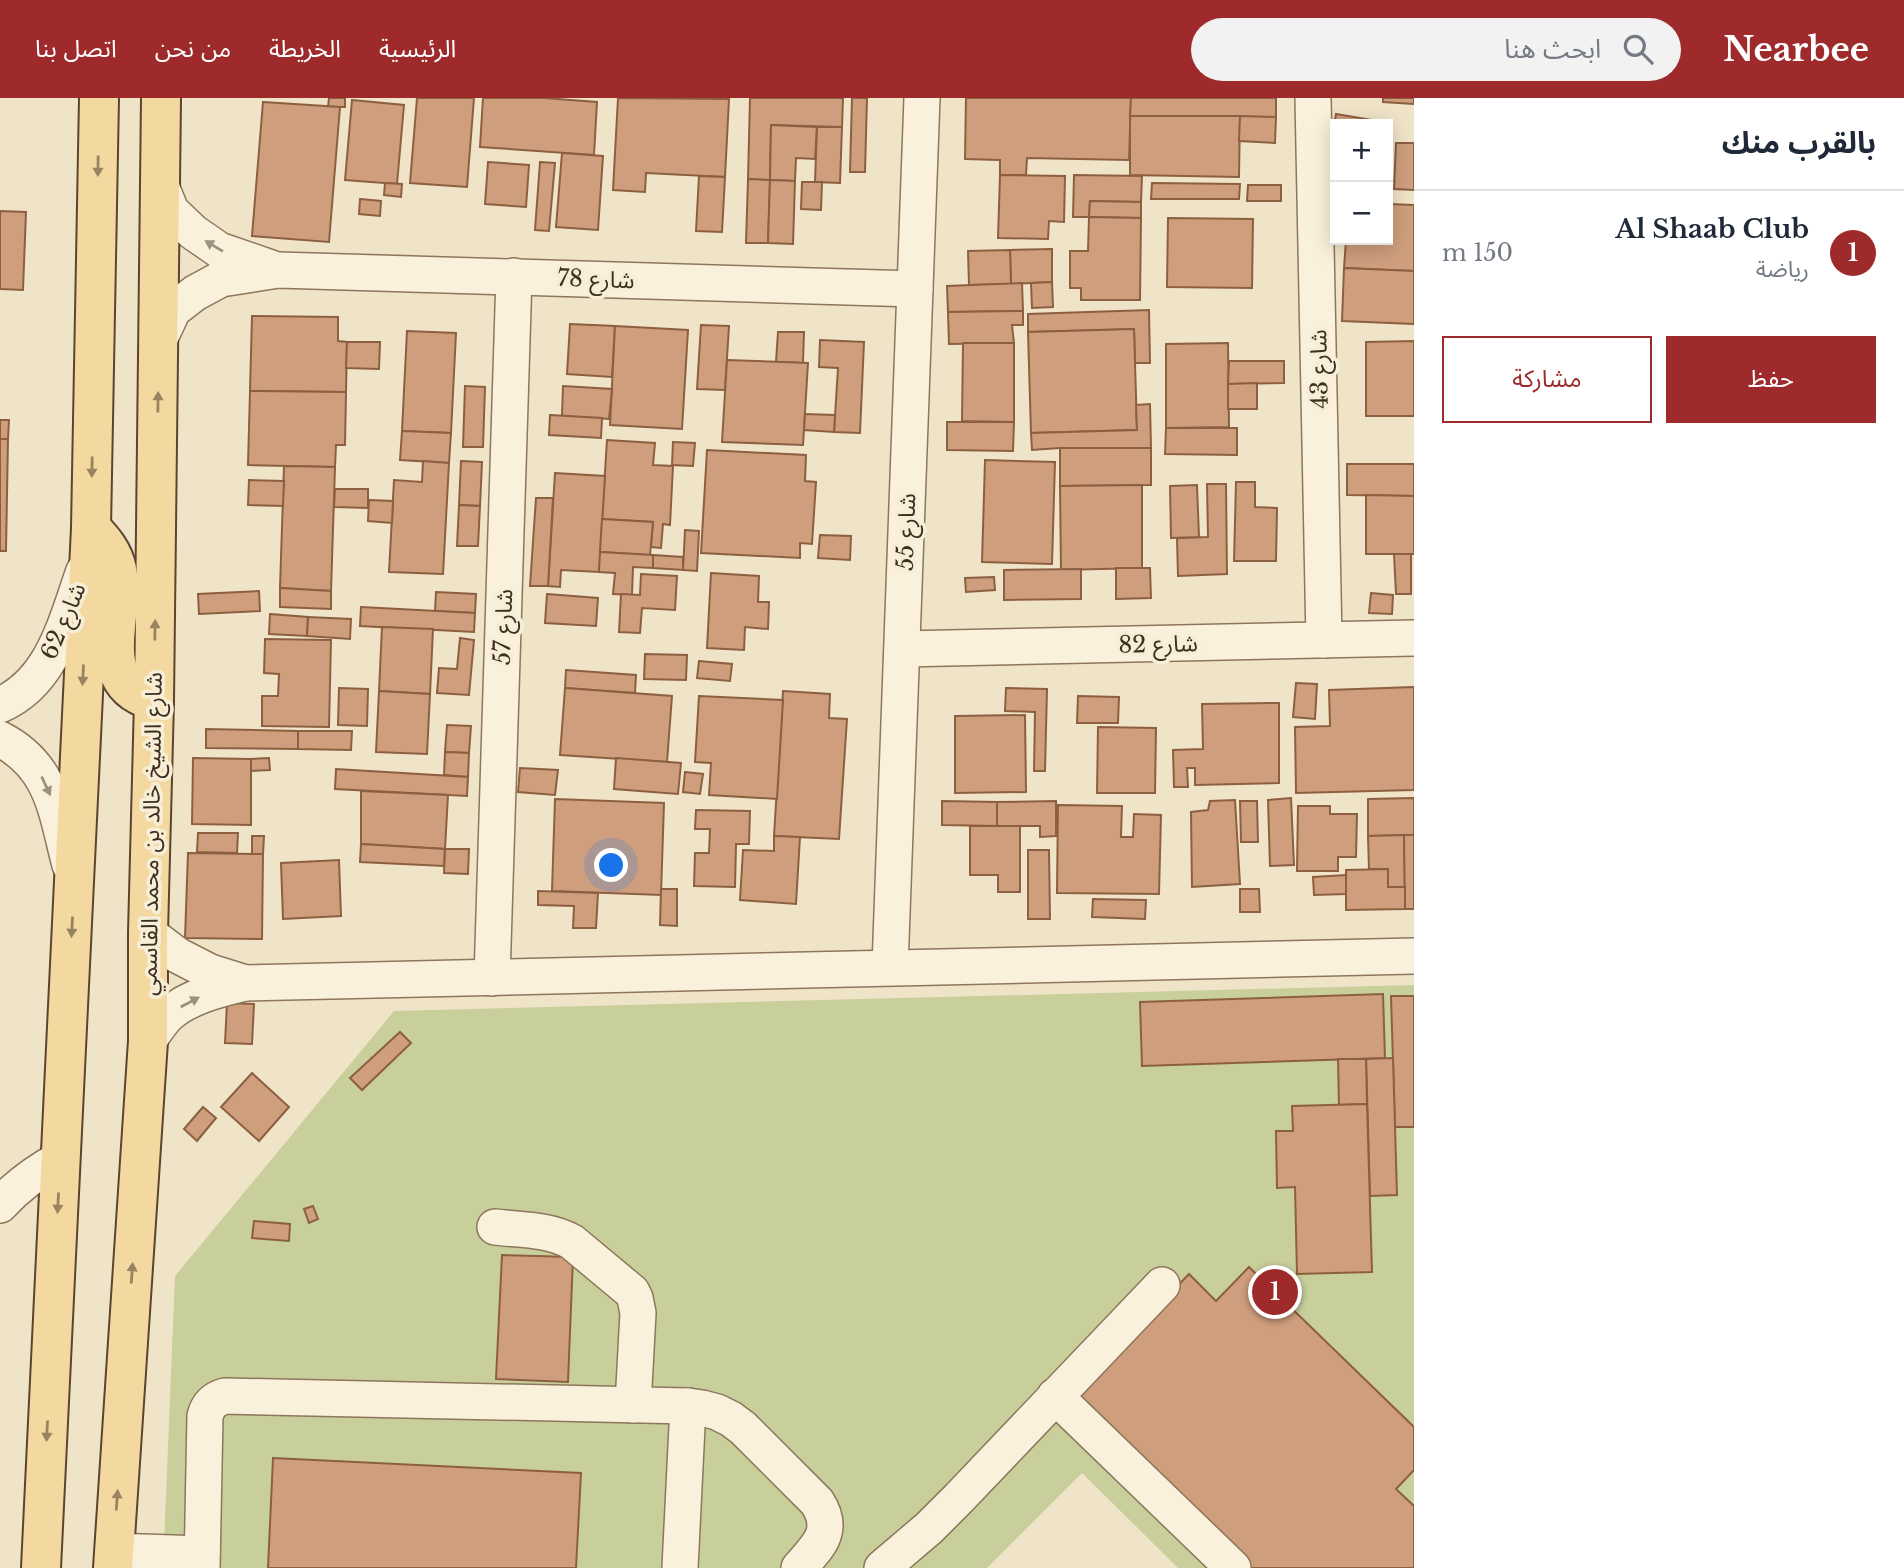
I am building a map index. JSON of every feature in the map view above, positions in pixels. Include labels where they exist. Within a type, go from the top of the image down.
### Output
[{"type":"main road","points":[[41,1568],[90,543],[99,98]]},
{"type":"main road","name":"شارع الشيخ خالد بن محمد القاسمي","points":[[113,1559],[148,1041],[162,98]]},
{"type":"main road","points":[[90,543],[109,548],[117,572],[115,661],[119,676],[127,688],[140,697],[154,701]]},
{"type":"street","name":"شارع 55","points":[[890,967],[922,98]]},
{"type":"street","name":"شارع 43","points":[[1313,98],[1324,640]]},
{"type":"street","name":"شارع 78","points":[[160,186],[170,211],[193,232],[219,250],[278,270]]},
{"type":"street","name":"شارع 78","points":[[159,340],[173,310],[195,293],[221,279],[278,270],[915,289]]},
{"type":"street","name":"شارع 57","points":[[492,978],[514,276]]},
{"type":"street","name":"شارع 62","points":[[0,705],[31,685],[47,664],[58,643],[90,543]]},
{"type":"street","name":"شارع 82","points":[[902,649],[1414,638]]},
{"type":"street","points":[[0,739],[14,746],[32,761],[45,781],[74,878]]},
{"type":"street","points":[[148,933],[177,955],[210,972],[245,983]]},
{"type":"street","points":[[148,1041],[169,1014],[192,1000],[218,989],[245,983],[1414,956]]},
{"type":"street","points":[[2,1200],[40,1170],[60,1159]]},
{"type":"street","points":[[495,1227],[552,1233],[562,1237],[572,1242],[632,1292],[638,1313],[633,1405]]},
{"type":"street","points":[[882,1568],[959,1498],[1162,1285]]},
{"type":"street","points":[[113,1559],[202,1561],[205,1416],[210,1405],[225,1396],[688,1406],[717,1412],[743,1428],[817,1502],[823,1512],[825,1535],[799,1568]]},
{"type":"street","points":[[1055,1396],[1233,1568]]},
{"type":"street","points":[[680,1568],[688,1406]]},
{"type":"green space","points":[[1414,985],[1414,1568],[1178,1568],[1082,1473],[987,1568],[163,1568],[175,1276],[394,1011]]},
{"type":"building","points":[[329,98],[345,98],[345,107],[328,107]]},
{"type":"building","points":[[417,98],[474,98],[467,187],[410,183]]},
{"type":"building","points":[[483,98],[544,98],[597,102],[594,155],[480,147]]},
{"type":"building","points":[[618,98],[729,99],[725,177],[646,173],[645,192],[613,190]]},
{"type":"building","points":[[750,98],[843,98],[842,127],[771,125],[770,180],[748,179]]},
{"type":"building","points":[[852,98],[867,98],[865,172],[850,172]]},
{"type":"building","points":[[966,98],[1131,98],[1129,160],[1027,158],[1026,175],[1000,175],[1000,160],[965,159]]},
{"type":"building","points":[[1131,98],[1276,98],[1276,117],[1130,116]]},
{"type":"building","points":[[1383,98],[1414,98],[1414,104],[1383,102]]},
{"type":"building","points":[[352,100],[404,105],[397,184],[345,180]]},
{"type":"building","points":[[263,102],[340,107],[329,242],[252,236]]},
{"type":"building","points":[[1336,114],[1366,119],[1335,119]]},
{"type":"building","points":[[1130,116],[1240,116],[1239,177],[1130,175]]},
{"type":"building","points":[[1240,116],[1276,117],[1275,143],[1239,141]]},
{"type":"building","points":[[771,125],[817,127],[815,159],[796,158],[795,181],[770,180]]},
{"type":"building","points":[[817,127],[842,127],[840,183],[815,182]]},
{"type":"building","points":[[1396,143],[1414,143],[1414,190],[1394,189]]},
{"type":"building","points":[[562,153],[603,156],[598,230],[556,227]]},
{"type":"building","points":[[488,162],[529,165],[526,207],[485,204]]},
{"type":"building","points":[[540,162],[555,163],[549,231],[535,230]]},
{"type":"building","points":[[1000,175],[1065,176],[1064,222],[1049,221],[1048,239],[998,238]]},
{"type":"building","points":[[1074,175],[1142,176],[1141,202],[1090,201],[1089,217],[1073,217]]},
{"type":"building","points":[[699,176],[725,177],[722,232],[696,231]]},
{"type":"building","points":[[748,179],[770,180],[768,243],[746,243]]},
{"type":"building","points":[[770,180],[795,181],[793,244],[768,243]]},
{"type":"building","points":[[802,182],[822,182],[821,210],[801,209]]},
{"type":"building","points":[[385,183],[402,184],[401,197],[384,195]]},
{"type":"building","points":[[1152,183],[1240,184],[1239,199],[1151,199]]},
{"type":"building","points":[[1248,185],[1281,185],[1281,201],[1247,201]]},
{"type":"building","points":[[360,199],[381,201],[380,216],[359,214]]},
{"type":"building","points":[[1090,201],[1141,202],[1141,218],[1089,217]]},
{"type":"building","points":[[1393,204],[1414,205],[1414,271],[1344,268],[1346,245],[1393,245]]},
{"type":"building","points":[[0,211],[26,212],[23,290],[0,289]]},
{"type":"building","points":[[1089,217],[1141,218],[1140,300],[1081,300],[1081,288],[1070,288],[1070,251],[1088,251]]},
{"type":"building","points":[[1168,218],[1253,219],[1252,288],[1167,287]]},
{"type":"building","points":[[1052,249],[1052,282],[1011,284],[1010,250]]},
{"type":"building","points":[[1010,250],[1011,284],[969,285],[968,251]]},
{"type":"building","points":[[1344,268],[1414,271],[1414,324],[1342,321]]},
{"type":"building","points":[[1052,282],[1053,307],[1032,308],[1031,283]]},
{"type":"building","points":[[1022,283],[1023,311],[948,312],[947,286]]},
{"type":"building","points":[[1149,310],[1150,363],[1135,363],[1134,329],[1028,332],[1028,314]]},
{"type":"building","points":[[1023,311],[1023,325],[1012,325],[1014,343],[949,344],[948,312]]},
{"type":"building","points":[[252,316],[338,317],[338,341],[347,342],[346,392],[250,391]]},
{"type":"building","points":[[570,324],[615,326],[612,377],[567,374]]},
{"type":"building","points":[[701,325],[729,326],[725,390],[697,389]]},
{"type":"building","points":[[615,326],[688,330],[682,429],[610,425]]},
{"type":"building","points":[[1134,329],[1137,430],[1031,433],[1028,332]]},
{"type":"building","points":[[407,331],[456,333],[451,433],[402,431]]},
{"type":"building","points":[[778,332],[804,332],[803,363],[776,362]]},
{"type":"building","points":[[820,340],[864,342],[860,433],[834,432],[838,368],[819,367]]},
{"type":"building","points":[[1414,341],[1414,416],[1366,416],[1366,342]]},
{"type":"building","points":[[347,342],[380,342],[379,369],[346,368]]},
{"type":"building","points":[[963,343],[1014,343],[1014,422],[962,421]]},
{"type":"building","points":[[1228,343],[1229,427],[1166,428],[1166,344]]},
{"type":"building","points":[[727,360],[808,363],[803,445],[722,442]]},
{"type":"building","points":[[1229,361],[1284,361],[1284,383],[1228,384]]},
{"type":"building","points":[[1257,383],[1257,409],[1228,409],[1228,384]]},
{"type":"building","points":[[465,386],[485,387],[483,447],[463,447]]},
{"type":"building","points":[[563,386],[612,389],[609,419],[562,416]]},
{"type":"building","points":[[250,391],[346,392],[345,445],[336,445],[335,467],[248,465]]},
{"type":"building","points":[[1150,404],[1151,448],[1032,450],[1031,433],[1137,430],[1136,405]]},
{"type":"building","points":[[805,414],[835,415],[834,432],[804,430]]},
{"type":"building","points":[[550,415],[602,418],[601,438],[549,435]]},
{"type":"building","points":[[0,420],[9,420],[8,439],[0,439]]},
{"type":"building","points":[[947,422],[1014,422],[1013,451],[947,450]]},
{"type":"building","points":[[1166,428],[1237,428],[1237,455],[1165,454]]},
{"type":"building","points":[[402,431],[451,433],[449,463],[400,460]]},
{"type":"building","points":[[0,439],[8,439],[6,551],[0,551]]},
{"type":"building","points":[[607,440],[655,443],[653,465],[673,466],[670,525],[663,524],[661,548],[651,547],[653,522],[602,519]]},
{"type":"building","points":[[673,442],[695,443],[693,466],[672,465]]},
{"type":"building","points":[[1060,448],[1151,448],[1151,485],[1060,486]]},
{"type":"building","points":[[707,450],[806,455],[805,481],[816,482],[812,544],[800,543],[800,558],[701,553]]},
{"type":"building","points":[[985,460],[1055,462],[1052,564],[982,562]]},
{"type":"building","points":[[423,461],[449,463],[443,574],[389,572],[394,480],[422,482]]},
{"type":"building","points":[[461,461],[482,462],[480,506],[459,505]]},
{"type":"building","points":[[1347,464],[1414,464],[1414,496],[1347,495]]},
{"type":"building","points":[[284,466],[335,467],[331,591],[280,588]]},
{"type":"building","points":[[555,473],[605,476],[599,572],[561,570],[560,587],[548,586]]},
{"type":"building","points":[[249,480],[284,481],[283,506],[248,505]]},
{"type":"building","points":[[1236,482],[1255,482],[1255,507],[1277,508],[1276,561],[1234,561]]},
{"type":"building","points":[[1207,484],[1226,484],[1227,574],[1178,576],[1177,538],[1208,537]]},
{"type":"building","points":[[1142,485],[1142,568],[1061,570],[1060,486]]},
{"type":"building","points":[[1197,485],[1199,537],[1171,538],[1170,486]]},
{"type":"building","points":[[335,489],[368,489],[368,508],[334,507]]},
{"type":"building","points":[[1366,495],[1414,496],[1414,554],[1366,554]]},
{"type":"building","points":[[536,498],[553,498],[548,586],[530,586]]},
{"type":"building","points":[[369,500],[393,501],[392,523],[368,521]]},
{"type":"building","points":[[459,505],[480,506],[478,546],[457,546]]},
{"type":"building","points":[[602,519],[653,522],[650,555],[600,552]]},
{"type":"building","points":[[685,530],[699,531],[697,571],[683,570]]},
{"type":"building","points":[[820,535],[851,536],[850,560],[818,558]]},
{"type":"building","points":[[600,552],[653,555],[653,568],[633,567],[632,595],[613,594],[615,573],[599,572]]},
{"type":"building","points":[[1394,554],[1411,554],[1411,594],[1396,594]]},
{"type":"building","points":[[653,555],[683,557],[683,570],[653,568]]},
{"type":"building","points":[[1116,568],[1150,568],[1151,598],[1116,599]]},
{"type":"building","points":[[1081,569],[1081,599],[1004,600],[1004,570]]},
{"type":"building","points":[[711,573],[759,576],[758,602],[769,602],[768,629],[745,627],[744,650],[707,648]]},
{"type":"building","points":[[641,574],[677,576],[675,610],[642,608],[640,633],[619,632],[621,594],[640,595]]},
{"type":"building","points":[[994,577],[995,590],[966,592],[965,578]]},
{"type":"building","points":[[280,588],[331,591],[331,609],[280,607]]},
{"type":"building","points":[[259,591],[260,611],[199,614],[198,594]]},
{"type":"building","points":[[436,592],[476,594],[475,613],[435,611]]},
{"type":"building","points":[[1371,593],[1393,595],[1392,614],[1369,613]]},
{"type":"building","points":[[547,594],[598,598],[596,626],[545,623]]},
{"type":"building","points":[[361,607],[475,613],[474,632],[360,626]]},
{"type":"building","points":[[270,614],[308,617],[307,636],[269,634]]},
{"type":"building","points":[[308,617],[351,619],[350,639],[307,636]]},
{"type":"building","points":[[382,627],[433,629],[430,694],[379,691]]},
{"type":"building","points":[[460,638],[474,640],[469,695],[437,693],[439,668],[457,669]]},
{"type":"building","points":[[265,639],[331,640],[329,727],[262,726],[262,696],[278,696],[279,674],[264,673]]},
{"type":"building","points":[[645,654],[687,655],[686,680],[644,679]]},
{"type":"building","points":[[699,661],[732,664],[730,681],[697,678]]},
{"type":"building","points":[[566,670],[636,675],[635,693],[565,688]]},
{"type":"building","points":[[1296,683],[1317,684],[1315,719],[1293,717]]},
{"type":"building","points":[[1414,687],[1414,790],[1296,793],[1295,727],[1330,726],[1329,690]]},
{"type":"building","points":[[339,688],[368,689],[367,726],[338,725]]},
{"type":"building","points":[[565,688],[672,696],[667,762],[560,755]]},
{"type":"building","points":[[1006,688],[1047,689],[1045,771],[1034,771],[1035,712],[1005,711]]},
{"type":"building","points":[[379,691],[430,694],[427,754],[376,752]]},
{"type":"building","points":[[783,691],[830,694],[829,718],[847,719],[839,839],[774,836]]},
{"type":"building","points":[[699,696],[783,700],[777,799],[709,795],[711,763],[695,762]]},
{"type":"building","points":[[1078,696],[1119,697],[1118,723],[1077,723]]},
{"type":"building","points":[[1279,703],[1279,783],[1195,785],[1195,768],[1187,768],[1188,787],[1174,787],[1173,750],[1203,749],[1202,704]]},
{"type":"building","points":[[1025,715],[1026,792],[955,793],[955,716]]},
{"type":"building","points":[[447,725],[471,726],[469,753],[445,752]]},
{"type":"building","points":[[1098,727],[1156,728],[1155,793],[1097,793]]},
{"type":"building","points":[[206,729],[298,731],[298,749],[206,748]]},
{"type":"building","points":[[298,731],[352,731],[351,750],[298,749]]},
{"type":"building","points":[[445,752],[469,753],[468,777],[444,775]]},
{"type":"building","points":[[193,758],[251,759],[251,825],[192,824]]},
{"type":"building","points":[[269,758],[270,770],[251,771],[251,759]]},
{"type":"building","points":[[616,758],[681,763],[678,794],[614,789]]},
{"type":"building","points":[[520,768],[558,770],[555,795],[518,792]]},
{"type":"building","points":[[336,769],[468,777],[467,796],[335,789]]},
{"type":"building","points":[[685,772],[703,774],[700,794],[683,792]]},
{"type":"building","points":[[361,791],[448,795],[445,849],[361,844]]},
{"type":"building","points":[[1291,798],[1294,865],[1270,866],[1268,800]]},
{"type":"building","points":[[1414,798],[1414,835],[1368,836],[1368,799]]},
{"type":"building","points":[[555,799],[664,803],[661,895],[552,891]]},
{"type":"building","points":[[1235,800],[1240,884],[1192,887],[1191,812],[1208,810],[1210,801]]},
{"type":"building","points":[[942,801],[997,802],[997,826],[942,825]]},
{"type":"building","points":[[1056,801],[1056,836],[1040,837],[1040,826],[997,826],[997,802]]},
{"type":"building","points":[[1240,801],[1257,801],[1258,842],[1241,842]]},
{"type":"building","points":[[1058,805],[1122,806],[1121,837],[1133,837],[1134,814],[1161,815],[1159,894],[1057,893]]},
{"type":"building","points":[[1298,806],[1330,806],[1330,814],[1357,814],[1356,857],[1338,857],[1338,871],[1297,871]]},
{"type":"building","points":[[696,810],[750,811],[749,844],[736,844],[735,887],[694,886],[695,853],[709,853],[710,829],[695,829]]},
{"type":"building","points":[[970,826],[1020,826],[1020,892],[998,892],[998,875],[970,875]]},
{"type":"building","points":[[198,833],[238,833],[237,853],[197,852]]},
{"type":"building","points":[[1404,835],[1405,887],[1388,887],[1388,869],[1369,869],[1368,836]]},
{"type":"building","points":[[1404,835],[1414,835],[1414,909],[1405,909]]},
{"type":"building","points":[[252,836],[264,836],[263,854],[252,854]]},
{"type":"building","points":[[774,836],[800,837],[796,904],[740,900],[743,850],[774,851]]},
{"type":"building","points":[[361,844],[445,849],[444,866],[360,862]]},
{"type":"building","points":[[445,849],[469,849],[468,874],[444,873]]},
{"type":"building","points":[[1028,850],[1049,850],[1050,919],[1028,919]]},
{"type":"building","points":[[188,853],[263,854],[262,939],[185,938]]},
{"type":"building","points":[[339,860],[341,916],[283,919],[281,863]]},
{"type":"building","points":[[1388,869],[1388,887],[1405,887],[1405,909],[1346,910],[1346,870]]},
{"type":"building","points":[[1346,875],[1346,894],[1314,895],[1313,877]]},
{"type":"building","points":[[661,889],[677,889],[677,926],[660,925]]},
{"type":"building","points":[[1240,889],[1259,889],[1260,912],[1240,912]]},
{"type":"building","points":[[538,891],[598,893],[596,928],[573,928],[574,906],[538,905]]},
{"type":"building","points":[[1093,899],[1146,900],[1145,919],[1092,917]]},
{"type":"building","points":[[1383,994],[1385,1058],[1142,1066],[1140,1002]]},
{"type":"building","points":[[1391,996],[1414,996],[1414,1127],[1395,1127]]},
{"type":"building","points":[[227,1003],[254,1004],[252,1044],[225,1043]]},
{"type":"building","points":[[400,1032],[411,1043],[362,1090],[350,1078]]},
{"type":"building","points":[[1393,1058],[1397,1195],[1370,1196],[1366,1059]]},
{"type":"building","points":[[1338,1059],[1366,1059],[1367,1104],[1339,1105]]},
{"type":"building","points":[[252,1073],[289,1107],[259,1141],[221,1107]]},
{"type":"building","points":[[1367,1104],[1372,1272],[1297,1274],[1295,1187],[1277,1188],[1276,1131],[1293,1131],[1292,1106]]},
{"type":"building","points":[[203,1107],[216,1118],[197,1141],[184,1129]]},
{"type":"building","points":[[313,1206],[318,1219],[309,1223],[304,1209]]},
{"type":"building","points":[[254,1221],[290,1224],[289,1241],[252,1238]]},
{"type":"building","points":[[502,1255],[573,1257],[568,1382],[496,1379]]},
{"type":"building","points":[[1249,1267],[1414,1427],[1414,1470],[1396,1489],[1414,1506],[1414,1568],[1249,1568],[1072,1396],[1189,1274],[1216,1301]]},
{"type":"building","points":[[273,1458],[581,1473],[576,1568],[268,1568]]},
{"type":"place","name":"Al Shaab Club","points":[[1275,1292]]}]
